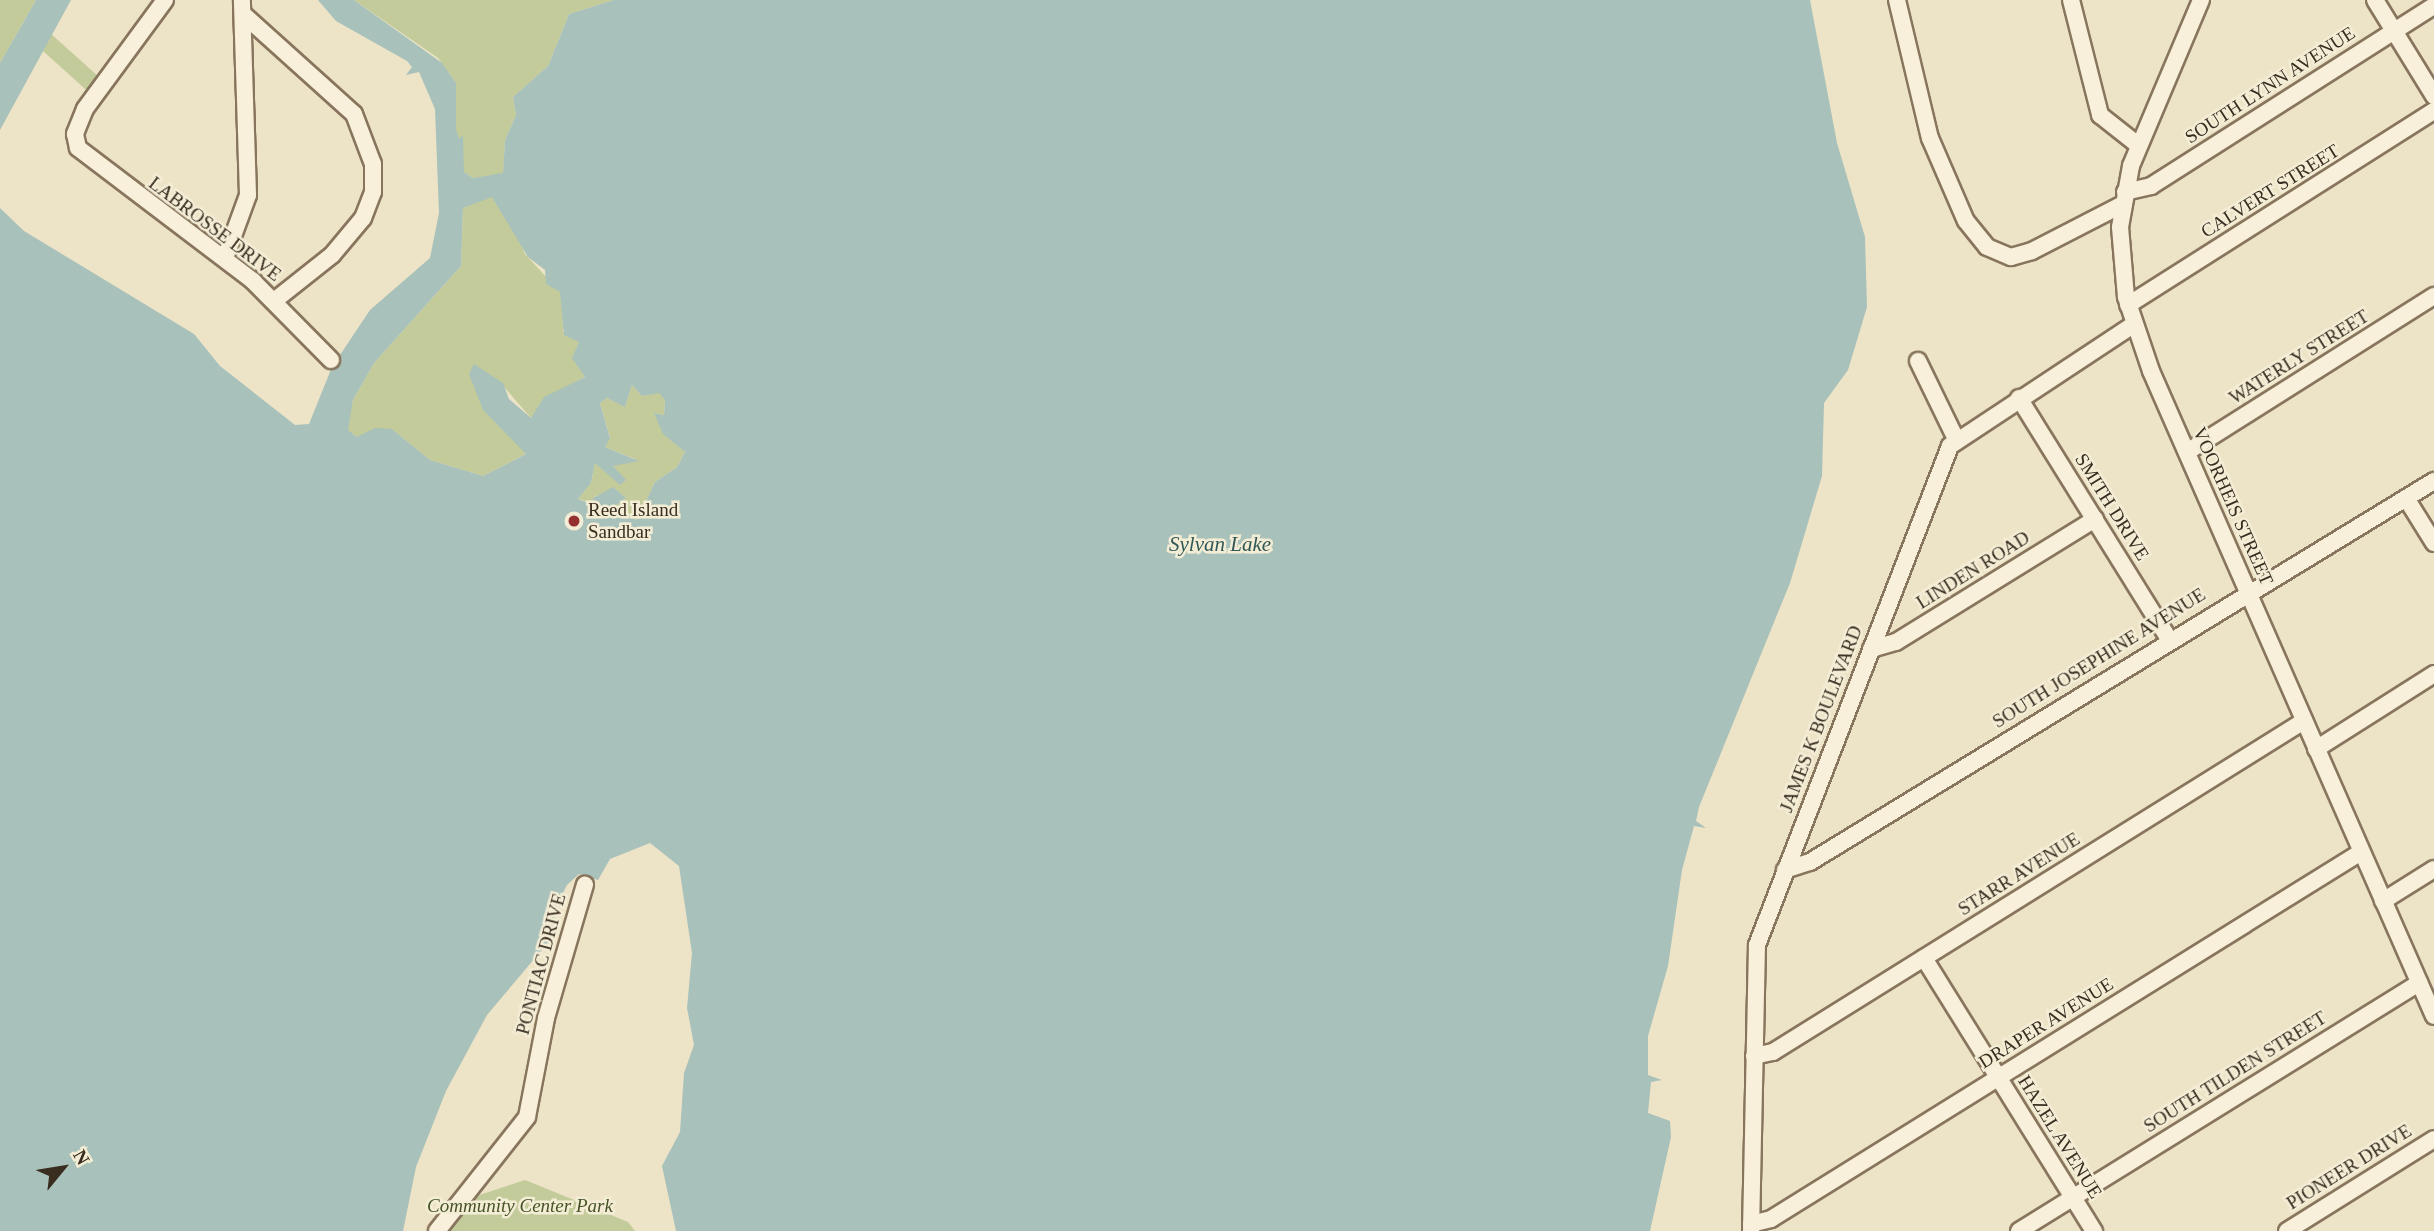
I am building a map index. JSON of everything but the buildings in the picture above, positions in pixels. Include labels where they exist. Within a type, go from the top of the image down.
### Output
[{"type":"street","name":"LABROSSE DRIVE","points":[[165,0],[85,109],[75,134],[94,165],[225,258],[274,301],[331,360]]},
{"type":"street","name":"SOUTH LYNN AVENUE","points":[[1896,0],[1930,138],[1966,221],[1987,247],[2011,257],[2032,251],[2124,198],[2151,186],[2434,6]]},
{"type":"street","points":[[2071,0],[2100,115],[2138,145]]},
{"type":"street","name":"VOORHEIS STREET","points":[[2201,0],[2138,145],[2124,198],[2128,305],[2133,326],[2187,452],[2434,1016]]},
{"type":"street","points":[[2375,0],[2434,96]]},
{"type":"street","points":[[225,258],[248,195],[243,8]]},
{"type":"street","points":[[243,8],[354,114],[373,164],[373,192],[363,218],[332,255],[274,301]]},
{"type":"street","name":"CALVERT STREET","points":[[2128,305],[2434,111]]},
{"type":"street","name":"WATERLY STREET","points":[[2187,452],[2434,296]]},
{"type":"street","points":[[1918,361],[1956,439],[2133,326]]},
{"type":"street","name":"SMITH DRIVE","points":[[2019,398],[2169,639]]},
{"type":"street","name":"JAMES K BOULEVARD","points":[[1751,1228],[1756,945],[1956,439]]},
{"type":"street","name":"SOUTH JOSEPHINE AVENUE","points":[[1785,870],[1810,862],[2169,639],[2434,481]]},
{"type":"street","points":[[2406,498],[2434,543]]},
{"type":"street","name":"LINDEN ROAD","points":[[1871,649],[1896,642],[2095,519]]},
{"type":"street","points":[[2316,749],[2434,674]]},
{"type":"street","name":"STARR AVENUE","points":[[1754,1056],[1773,1052],[2304,721]]},
{"type":"street","name":"DRAPER AVENUE","points":[[1751,1228],[1771,1219],[2361,852]]},
{"type":"street","points":[[2383,901],[2434,869]]},
{"type":"street","name":"PONTIAC DRIVE","points":[[437,1231],[525,1123],[547,1010],[585,885]]},
{"type":"street","name":"HAZEL AVENUE","points":[[1924,958],[2094,1231]]},
{"type":"street","name":"SOUTH TILDEN STREET","points":[[2019,1231],[2419,983]]},
{"type":"street","name":"PIONEER DRIVE","points":[[2287,1231],[2434,1139]]},
{"type":"green space","points":[[0,0],[36,0],[0,63]]},
{"type":"green space","points":[[354,0],[614,0],[569,14],[548,66],[513,97],[516,115],[505,140],[503,174],[473,178],[464,172],[456,129],[456,83],[438,58]]},
{"type":"green space","points":[[50,33],[100,78],[88,91],[38,46]]},
{"type":"green space","points":[[492,196],[513,223],[525,254],[560,292],[567,307],[563,332],[579,342],[573,358],[585,377],[553,394],[531,418],[499,381],[473,369],[485,405],[526,454],[483,476],[430,460],[392,429],[357,437],[347,430],[353,400],[374,363],[461,266],[463,208]]},
{"type":"green space","points":[[632,385],[642,396],[659,392],[665,400],[664,415],[654,413],[664,434],[685,452],[677,467],[655,482],[637,520],[611,509],[626,498],[614,488],[594,497],[597,504],[578,499],[591,483],[595,463],[623,483],[613,466],[635,459],[605,447],[610,437],[600,403],[607,398],[625,406]]},
{"type":"green space","name":"Community Center Park","points":[[525,1180],[628,1222],[635,1231],[444,1231],[473,1197]]},
{"type":"water","points":[[36,0],[71,0],[0,130],[0,63]]},
{"type":"water","name":"Sylvan Lake","points":[[318,0],[354,0],[442,63],[456,83],[456,129],[459,139],[463,135],[464,172],[473,178],[503,173],[505,140],[516,115],[513,97],[548,66],[569,14],[614,0],[1810,0],[1837,143],[1865,237],[1867,307],[1848,370],[1824,403],[1822,476],[1790,583],[1699,807],[1696,821],[1706,828],[1694,826],[1682,870],[1668,966],[1648,1036],[1648,1075],[1662,1080],[1651,1082],[1648,1113],[1670,1121],[1671,1137],[1650,1231],[676,1231],[662,1166],[680,1132],[684,1073],[694,1045],[687,1008],[692,953],[679,866],[650,843],[610,859],[598,880],[579,874],[567,885],[555,908],[551,939],[487,1015],[446,1091],[416,1167],[403,1231],[0,1231],[0,208],[24,231],[194,334],[220,366],[295,425],[309,424],[332,367],[370,310],[430,258],[439,213],[435,109],[419,72],[406,75],[412,67],[407,61],[336,21]],"holes":[[[492,197],[528,257],[545,270],[546,284],[560,292],[564,335],[579,342],[572,358],[585,377],[544,397],[531,418],[509,399],[503,383],[474,364],[469,374],[483,410],[526,454],[483,476],[430,460],[392,429],[375,428],[357,437],[348,430],[353,400],[374,363],[461,266],[463,208]],[[632,385],[642,396],[659,393],[665,400],[664,415],[654,413],[663,434],[685,452],[677,467],[655,482],[637,520],[611,509],[626,498],[613,487],[593,498],[594,505],[578,499],[591,483],[595,463],[620,485],[626,480],[613,466],[639,461],[605,447],[610,438],[600,403],[607,398],[625,407]]]},
{"type":"place","name":"Reed Island Sandbar","points":[[574,521]]}]
